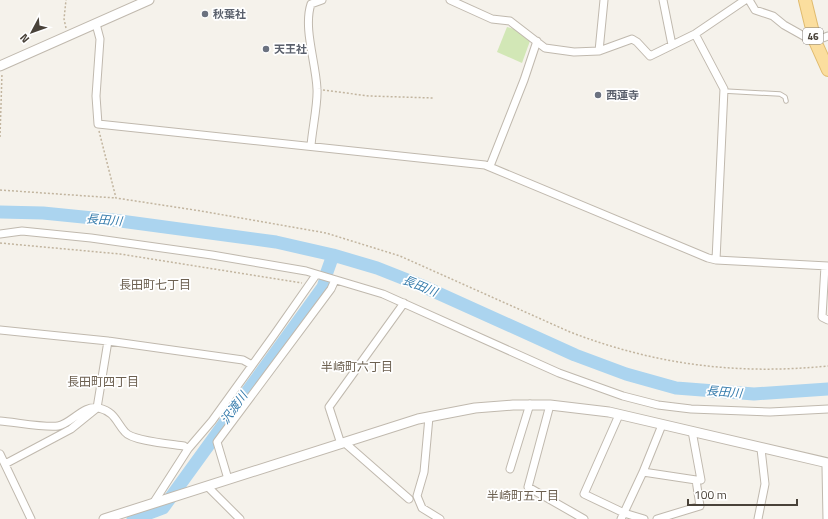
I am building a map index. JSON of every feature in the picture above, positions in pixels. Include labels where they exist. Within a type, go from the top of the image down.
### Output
[{"type":"main road","name":"46","points":[[806,0],[815,41],[828,70]]},
{"type":"street","points":[[1,66],[149,0]]},
{"type":"street","points":[[311,146],[318,90],[308,25],[309,11],[311,4],[322,0]]},
{"type":"street","points":[[450,0],[492,19],[510,21],[545,48],[574,52],[599,51],[632,39],[650,56],[695,34],[745,0]]},
{"type":"street","points":[[599,51],[604,0]]},
{"type":"street","points":[[663,0],[672,45]]},
{"type":"street","points":[[749,0],[755,10],[768,13],[784,25],[815,41],[828,36]]},
{"type":"street","points":[[96,24],[100,39],[96,96],[98,124],[490,166],[716,260],[827,266],[822,317],[828,320]]},
{"type":"street","points":[[695,34],[706,52],[724,91],[716,260]]},
{"type":"street","points":[[490,166],[524,80],[537,41]]},
{"type":"street","points":[[0,234],[22,231],[119,241],[258,262],[316,275],[383,294],[559,373],[623,396],[658,405],[691,409],[770,412],[828,409]]},
{"type":"street","points":[[154,502],[188,449],[212,420],[312,283],[316,275]]},
{"type":"street","points":[[228,479],[217,442],[331,288],[335,280]]},
{"type":"street","points":[[404,303],[329,407],[343,444],[408,499]]},
{"type":"street","points":[[0,330],[108,341],[243,360],[252,364]]},
{"type":"street","points":[[5,464],[71,429],[97,408],[108,341]]},
{"type":"street","points":[[510,469],[530,404]]},
{"type":"street","points":[[104,519],[154,502],[429,417],[475,408],[530,404],[550,405],[619,414],[761,449],[828,463],[826,467],[827,519]]},
{"type":"street","points":[[550,405],[528,487],[584,519]]},
{"type":"street","points":[[0,421],[59,426],[76,415],[93,408],[97,408],[115,416],[125,433],[135,437],[184,446],[188,449]]},
{"type":"street","points":[[619,414],[584,494],[622,516],[644,519]]},
{"type":"street","points":[[429,417],[424,472],[417,496],[422,508],[440,519]]},
{"type":"street","points":[[622,516],[643,472],[662,425]]},
{"type":"street","points":[[643,472],[701,480],[692,431]]},
{"type":"street","points":[[758,519],[765,484],[761,449]]},
{"type":"street","points":[[0,454],[31,519]]},
{"type":"street","points":[[657,519],[700,506],[696,480]]},
{"type":"street","points":[[207,486],[240,519]]},
{"type":"lane","points":[[724,91],[780,94],[786,101]]},
{"type":"path","points":[[66,0],[64,19],[69,36]]},
{"type":"path","points":[[0,137],[1,66]]},
{"type":"path","points":[[318,90],[369,96],[433,98]]},
{"type":"path","points":[[98,124],[100,141],[116,198]]},
{"type":"path","points":[[0,190],[116,198],[326,233],[400,256],[592,341],[662,361],[684,362],[726,369],[798,369],[828,366]]},
{"type":"path","points":[[0,243],[120,254],[289,281],[312,283]]},
{"type":"green space","points":[[507,27],[514,29],[530,41],[522,63],[497,52]]},
{"type":"waterway","name":"長田川","points":[[0,212],[43,213],[113,220],[276,242],[333,255],[377,268],[420,285],[575,355],[626,374],[676,388],[754,394],[828,389]]},
{"type":"waterway","name":"沢渡川","points":[[327,272],[333,255]]},
{"type":"waterway","name":"沢渡川","points":[[133,519],[163,508],[323,287],[325,281]]},
{"type":"place","name":"秋葉社","points":[[205,14]]},
{"type":"place","name":"天王社","points":[[266,49]]},
{"type":"place","name":"西蓮寺","points":[[598,95]]},
{"type":"district","name":"長田町七丁目","points":[[155,285]]},
{"type":"district","name":"半崎町六丁目","points":[[357,367]]},
{"type":"district","name":"長田町四丁目","points":[[103,382]]},
{"type":"district","name":"半崎町五丁目","points":[[523,496]]}]
